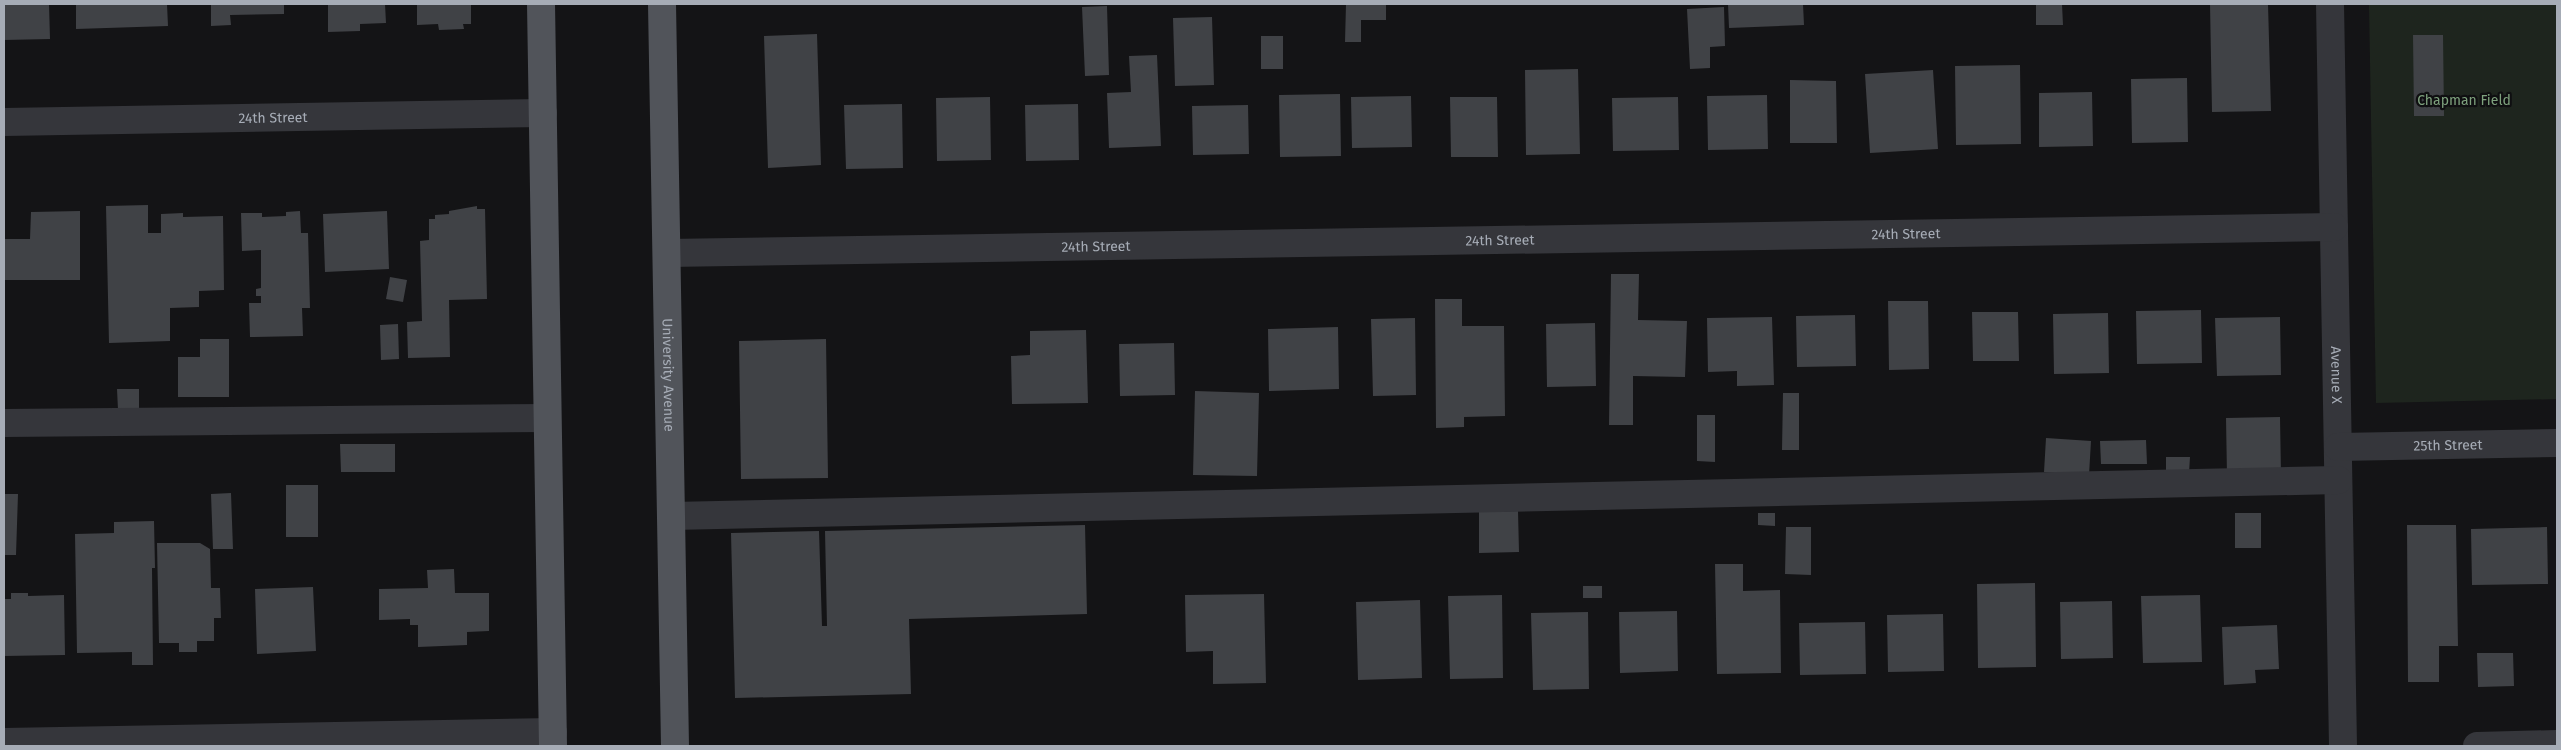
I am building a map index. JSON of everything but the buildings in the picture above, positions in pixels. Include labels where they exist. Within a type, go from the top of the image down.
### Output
[{"type":"main road","points":[[541,4],[553,739]]},
{"type":"main road","name":"University Avenue","points":[[662,4],[668,253],[675,746]]},
{"type":"street","name":"Avenue X","points":[[2330,4],[2343,746]]},
{"type":"street","name":"24th Street","points":[[4,122],[543,113]]},
{"type":"street","name":"24th Street","points":[[668,253],[2334,227]]},
{"type":"street","points":[[4,423],[547,418]]},
{"type":"street","name":"25th Street","points":[[2338,447],[2557,443]]},
{"type":"street","points":[[672,516],[2338,480]]},
{"type":"street","points":[[4,742],[553,739]]},
{"type":"street","points":[[2477,746],[2557,744]]},
{"type":"green space","name":"Chapman Field","points":[[2369,4],[2557,4],[2557,399],[2376,403]]}]
